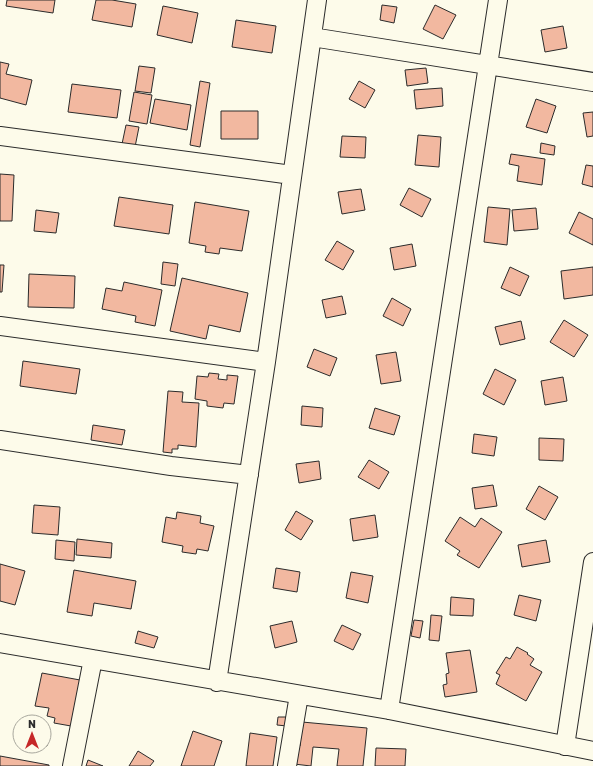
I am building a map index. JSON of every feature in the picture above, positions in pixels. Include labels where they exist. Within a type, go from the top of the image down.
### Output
[{"type":"street","points":[[218,682],[266,362],[317,0]]},
{"type":"street","points":[[389,710],[498,0]]},
{"type":"street","points":[[312,37],[593,82]]},
{"type":"street","points":[[0,136],[292,175]]},
{"type":"street","points":[[0,326],[266,362]]},
{"type":"street","points":[[0,440],[171,466],[249,476]]},
{"type":"street","points":[[565,746],[593,562]]},
{"type":"street","points":[[0,643],[218,682],[389,710],[593,751]]},
{"type":"street","points":[[72,766],[93,659]]},
{"type":"street","points":[[287,766],[299,695]]},
{"type":"building","points":[[7,0],[55,0],[53,13],[6,6]]},
{"type":"building","points":[[96,0],[112,0],[136,4],[132,27],[92,20]]},
{"type":"building","points":[[382,5],[397,7],[394,23],[380,20]]},
{"type":"building","points":[[435,5],[456,15],[443,39],[423,29]]},
{"type":"building","points":[[163,6],[198,13],[192,43],[157,35]]},
{"type":"building","points":[[236,20],[276,26],[272,53],[232,47]]},
{"type":"building","points":[[563,26],[567,48],[545,52],[541,30]]},
{"type":"building","points":[[0,62],[9,64],[6,74],[32,80],[26,105],[0,98]]},
{"type":"building","points":[[139,66],[155,68],[151,93],[135,91]]},
{"type":"building","points":[[426,68],[428,83],[407,86],[405,70]]},
{"type":"building","points":[[200,81],[210,83],[200,147],[190,145]]},
{"type":"building","points":[[359,81],[375,90],[365,108],[349,99]]},
{"type":"building","points":[[72,84],[121,90],[117,118],[68,112]]},
{"type":"building","points":[[442,88],[443,106],[416,109],[414,90]]},
{"type":"building","points":[[134,92],[152,95],[147,124],[129,121]]},
{"type":"building","points":[[155,99],[191,105],[187,130],[150,123]]},
{"type":"building","points":[[536,99],[556,106],[547,133],[526,127]]},
{"type":"building","points":[[221,111],[258,111],[258,139],[221,139]]},
{"type":"building","points":[[593,112],[593,136],[587,137],[583,113]]},
{"type":"building","points":[[126,125],[139,127],[135,147],[122,144]]},
{"type":"building","points":[[418,135],[441,137],[439,167],[415,165]]},
{"type":"building","points":[[342,136],[366,137],[365,158],[340,157]]},
{"type":"building","points":[[541,143],[555,146],[554,155],[540,153]]},
{"type":"building","points":[[511,154],[545,159],[542,185],[517,181],[519,166],[509,164]]},
{"type":"building","points":[[586,165],[593,166],[593,187],[582,184]]},
{"type":"building","points":[[0,174],[14,175],[12,221],[0,221]]},
{"type":"building","points":[[409,188],[431,199],[422,217],[400,205]]},
{"type":"building","points":[[361,189],[365,210],[342,214],[338,192]]},
{"type":"building","points":[[119,197],[173,205],[169,234],[114,226]]},
{"type":"building","points":[[195,202],[249,211],[242,251],[220,248],[219,254],[205,252],[206,246],[189,243]]},
{"type":"building","points":[[488,207],[510,209],[507,245],[484,242]]},
{"type":"building","points":[[536,208],[538,229],[514,231],[512,210]]},
{"type":"building","points":[[36,210],[59,213],[56,233],[34,231]]},
{"type":"building","points":[[579,212],[593,219],[593,245],[569,233]]},
{"type":"building","points":[[337,241],[354,251],[343,270],[325,260]]},
{"type":"building","points":[[412,244],[416,266],[394,270],[390,248]]},
{"type":"building","points":[[163,262],[178,264],[175,286],[161,284]]},
{"type":"building","points":[[0,265],[4,265],[2,292],[0,292]]},
{"type":"building","points":[[510,267],[529,276],[520,296],[501,288]]},
{"type":"building","points":[[593,267],[593,295],[564,299],[561,271]]},
{"type":"building","points":[[29,274],[75,276],[74,308],[28,307]]},
{"type":"building","points":[[182,278],[248,293],[240,332],[209,325],[206,339],[170,331]]},
{"type":"building","points":[[124,282],[162,290],[155,326],[135,322],[136,316],[102,309],[106,288],[122,291]]},
{"type":"building","points":[[342,296],[346,314],[326,318],[322,300]]},
{"type":"building","points":[[392,298],[411,309],[403,326],[383,316]]},
{"type":"building","points":[[564,320],[588,335],[574,357],[550,342]]},
{"type":"building","points":[[521,321],[525,339],[500,345],[495,327]]},
{"type":"building","points":[[314,349],[337,358],[330,376],[307,367]]},
{"type":"building","points":[[396,352],[401,381],[381,384],[376,355]]},
{"type":"building","points":[[23,361],[80,369],[76,394],[20,386]]},
{"type":"building","points":[[495,369],[516,380],[504,405],[483,394]]},
{"type":"building","points":[[209,373],[219,374],[218,379],[227,380],[227,375],[238,376],[234,404],[224,403],[223,408],[207,406],[207,401],[195,399],[197,376],[208,377]]},
{"type":"building","points":[[563,377],[567,401],[545,405],[541,381]]},
{"type":"building","points":[[168,391],[183,392],[182,402],[199,403],[196,447],[178,445],[178,449],[172,449],[172,453],[163,452]]},
{"type":"building","points":[[302,406],[323,408],[322,427],[301,425]]},
{"type":"building","points":[[375,408],[400,416],[394,435],[369,428]]},
{"type":"building","points":[[93,425],[125,430],[122,445],[91,440]]},
{"type":"building","points":[[474,434],[497,437],[494,456],[472,453]]},
{"type":"building","points":[[539,438],[564,439],[563,461],[539,460]]},
{"type":"building","points":[[369,460],[389,472],[379,489],[358,477]]},
{"type":"building","points":[[319,461],[321,479],[299,483],[296,464]]},
{"type":"building","points":[[493,485],[497,506],[475,509],[472,488]]},
{"type":"building","points":[[539,486],[558,497],[545,520],[526,509]]},
{"type":"building","points":[[34,505],[60,507],[58,535],[32,533]]},
{"type":"building","points":[[296,511],[313,521],[301,540],[285,530]]},
{"type":"building","points":[[177,512],[201,516],[200,523],[214,526],[208,551],[197,549],[196,554],[182,552],[183,546],[162,542],[166,517],[176,519]]},
{"type":"building","points":[[375,515],[378,537],[353,541],[350,519]]},
{"type":"building","points":[[460,517],[475,527],[481,518],[502,532],[479,568],[457,555],[460,551],[445,541]]},
{"type":"building","points":[[77,539],[112,543],[111,558],[76,555]]},
{"type":"building","points":[[56,540],[75,542],[74,561],[55,559]]},
{"type":"building","points":[[546,540],[550,562],[522,567],[518,545]]},
{"type":"building","points":[[0,564],[25,571],[15,605],[0,601]]},
{"type":"building","points":[[276,568],[300,572],[297,592],[273,588]]},
{"type":"building","points":[[74,570],[136,581],[131,609],[94,603],[92,616],[67,612]]},
{"type":"building","points":[[351,572],[373,576],[368,603],[346,598]]},
{"type":"building","points":[[519,595],[541,600],[536,621],[514,615]]},
{"type":"building","points":[[451,597],[474,599],[473,616],[450,615]]},
{"type":"building","points":[[431,615],[442,616],[439,641],[429,640]]},
{"type":"building","points":[[414,620],[423,621],[420,638],[411,636]]},
{"type":"building","points":[[292,621],[297,642],[275,648],[270,626]]},
{"type":"building","points":[[342,625],[361,634],[353,650],[334,641]]},
{"type":"building","points":[[138,631],[158,637],[154,648],[135,643]]},
{"type":"building","points":[[517,647],[528,653],[527,654],[534,659],[530,665],[542,672],[526,701],[496,684],[500,675],[496,673],[506,657],[510,659]]},
{"type":"building","points":[[470,650],[477,692],[445,697],[443,685],[447,684],[446,674],[449,673],[446,653]]},
{"type":"building","points":[[42,673],[80,680],[71,726],[54,723],[55,718],[52,717],[52,714],[48,714],[49,708],[35,706]]},
{"type":"building","points":[[278,717],[287,717],[287,726],[277,725]]},
{"type":"building","points":[[302,722],[367,728],[363,766],[337,766],[339,749],[313,747],[311,766],[294,764],[296,745],[300,746]]},
{"type":"building","points":[[193,731],[222,741],[214,766],[181,766]]},
{"type":"building","points":[[250,733],[277,737],[273,766],[246,766]]},
{"type":"building","points":[[376,748],[406,749],[405,766],[375,766]]},
{"type":"building","points":[[138,751],[154,761],[150,766],[129,766]]},
{"type":"building","points":[[0,756],[49,765],[49,766],[0,766]]},
{"type":"building","points":[[88,760],[103,766],[86,766]]}]
